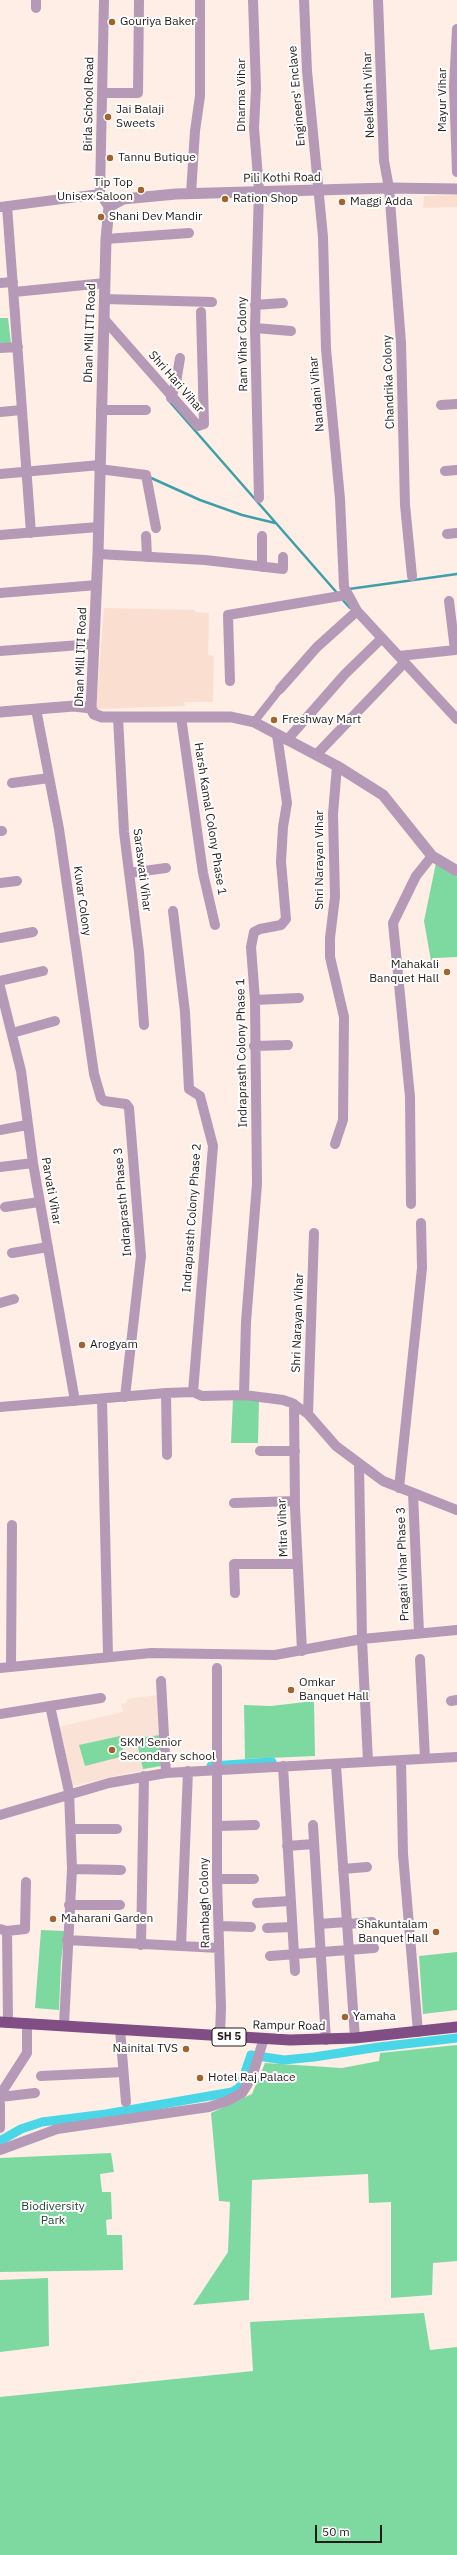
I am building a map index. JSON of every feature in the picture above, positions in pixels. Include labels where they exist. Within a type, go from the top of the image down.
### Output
[{"type":"main road","name":"Rampur Road","points":[[4,2022],[220,2036],[326,2040],[457,2027]]},
{"type":"street","name":"Birla School Road","points":[[100,194],[104,0]]},
{"type":"street","points":[[102,93],[138,93],[139,0]]},
{"type":"street","points":[[191,194],[195,131],[200,96],[200,0]]},
{"type":"street","name":"Dharma Vihar","points":[[253,0],[256,88],[254,128],[259,190]]},
{"type":"street","name":"Engineers' Enclave","points":[[304,0],[307,71],[318,190]]},
{"type":"street","name":"Neelkanth Vihar","points":[[378,0],[384,161],[389,188]]},
{"type":"street","name":"Mayur Vihar","points":[[457,29],[454,86],[457,172]]},
{"type":"street","name":"Pili Kothi Road","points":[[109,207],[123,199],[259,190],[389,188],[457,189]]},
{"type":"street","name":"Chandrika Colony","points":[[389,188],[401,343],[405,505],[412,576]]},
{"type":"street","name":"Ram Vihar Colony","points":[[259,190],[254,305],[260,498]]},
{"type":"street","name":"Nandani Vihar","points":[[318,190],[323,237],[326,349],[342,596]]},
{"type":"street","points":[[31,532],[18,347],[4,207],[100,194],[109,207]]},
{"type":"street","name":"Dhan Mill ITI Road","points":[[109,207],[106,239],[97,585],[90,708],[94,714],[102,718],[231,717],[254,722],[337,766],[383,795],[432,856],[457,871]]},
{"type":"street","points":[[106,239],[188,233]]},
{"type":"street","points":[[0,283],[13,287],[105,283]]},
{"type":"street","points":[[105,299],[212,302]]},
{"type":"street","points":[[254,305],[283,303]]},
{"type":"street","name":"Shri Hari Vihar","points":[[104,319],[171,398],[198,426],[204,424],[201,312]]},
{"type":"street","points":[[255,328],[291,331]]},
{"type":"street","points":[[0,348],[18,347]]},
{"type":"street","points":[[171,398],[176,383],[180,358]]},
{"type":"street","points":[[441,405],[457,404]]},
{"type":"street","points":[[0,412],[22,410]]},
{"type":"street","points":[[101,410],[146,410]]},
{"type":"street","points":[[0,474],[99,467],[146,475],[156,528]]},
{"type":"street","points":[[445,471],[457,470]]},
{"type":"street","points":[[0,535],[98,527]]},
{"type":"street","points":[[146,536],[147,557]]},
{"type":"street","points":[[262,536],[262,567]]},
{"type":"street","points":[[98,554],[284,569],[283,557]]},
{"type":"street","points":[[0,593],[97,585]]},
{"type":"street","points":[[230,681],[228,615],[342,596],[355,612],[457,719]]},
{"type":"street","points":[[316,755],[402,661],[456,650],[449,601]]},
{"type":"street","points":[[254,722],[280,689],[317,647],[355,612]]},
{"type":"street","points":[[287,740],[346,674],[381,639]]},
{"type":"street","points":[[0,651],[94,644]]},
{"type":"street","points":[[0,712],[74,706],[90,708]]},
{"type":"street","name":"Kuvar Colony","points":[[36,709],[49,778],[94,1074],[101,1098]]},
{"type":"street","name":"Saraswati Vihar","points":[[118,717],[124,832],[139,952],[144,1025]]},
{"type":"street","name":"Harsh Kamal Colony Phase 1","points":[[182,717],[203,873],[215,925]]},
{"type":"street","name":"Indraprasth Colony Phase 1","points":[[244,1395],[246,1322],[257,1184],[254,1046],[255,1000],[251,947],[254,932],[260,929],[281,925],[286,919],[281,862],[283,827],[287,803],[277,735]]},
{"type":"street","name":"Shri Narayan Vihar","points":[[335,1144],[343,1120],[344,1017],[330,957],[330,938],[335,897],[333,814],[337,766]]},
{"type":"street","points":[[12,783],[49,778]]},
{"type":"street","points":[[411,1204],[410,1097],[393,923],[416,876],[432,856]]},
{"type":"street","points":[[129,873],[166,868]]},
{"type":"street","points":[[0,883],[17,881]]},
{"type":"street","name":"Indraprasth Colony Phase 2","points":[[173,911],[185,1012],[189,1088],[200,1096],[212,1146],[193,1392]]},
{"type":"street","points":[[0,938],[33,932]]},
{"type":"street","points":[[0,981],[42,971]]},
{"type":"street","name":"Parvati Vihar","points":[[0,987],[21,1071],[32,1163],[75,1400]]},
{"type":"street","points":[[255,1000],[299,998]]},
{"type":"street","points":[[12,1033],[55,1021]]},
{"type":"street","points":[[254,1046],[288,1044]]},
{"type":"street","name":"Indraprasth Phase 3","points":[[101,1098],[112,1104],[126,1104],[129,1108],[132,1160],[140,1226],[141,1256],[125,1397]]},
{"type":"street","points":[[0,1130],[27,1125]]},
{"type":"street","points":[[0,1167],[32,1163]]},
{"type":"street","points":[[5,1207],[39,1202]]},
{"type":"street","points":[[399,1488],[422,1268],[422,1223]]},
{"type":"street","name":"Shri Narayan Vihar","points":[[308,1414],[314,1233]]},
{"type":"street","points":[[12,1253],[48,1247]]},
{"type":"street","points":[[0,1303],[14,1299]]},
{"type":"street","points":[[0,1407],[166,1393],[193,1392],[202,1396],[244,1395],[268,1397],[294,1404],[308,1414],[336,1446],[383,1481],[457,1510]]},
{"type":"street","points":[[166,1393],[167,1455]]},
{"type":"street","points":[[102,1399],[108,1656]]},
{"type":"street","name":"Mitra Vihar","points":[[294,1404],[297,1564],[302,1651]]},
{"type":"street","points":[[260,1450],[295,1450]]},
{"type":"street","points":[[359,1464],[362,1639],[368,1759]]},
{"type":"street","name":"Pragati Vihar Phase 3","points":[[413,1493],[419,1633]]},
{"type":"street","points":[[234,1503],[295,1501]]},
{"type":"street","points":[[12,1525],[12,1666]]},
{"type":"street","points":[[235,1593],[234,1564],[297,1564]]},
{"type":"street","points":[[0,1668],[108,1656],[151,1653],[275,1655],[362,1639],[457,1630]]},
{"type":"street","points":[[420,1659],[425,1755]]},
{"type":"street","name":"Rambagh Colony","points":[[216,1668],[218,1948],[221,2006],[220,2036]]},
{"type":"street","points":[[161,1681],[166,1770]]},
{"type":"street","points":[[0,1714],[101,1698]]},
{"type":"street","points":[[50,1706],[69,1791],[72,1828],[72,1869],[67,1940],[64,2025]]},
{"type":"street","points":[[0,1815],[69,1791],[144,1776],[166,1770],[188,1771],[217,1766],[336,1765],[368,1759],[401,1760],[425,1755],[457,1757]]},
{"type":"street","points":[[401,1760],[403,1854],[418,2032]]},
{"type":"street","points":[[336,1765],[355,2038]]},
{"type":"street","points":[[283,1766],[295,1971]]},
{"type":"street","points":[[181,1946],[188,1771]]},
{"type":"street","points":[[141,1945],[144,1776]]},
{"type":"street","points":[[218,1826],[255,1825]]},
{"type":"street","points":[[313,1825],[326,2040]]},
{"type":"street","points":[[72,1828],[117,1829]]},
{"type":"street","points":[[287,1846],[314,1844]]},
{"type":"street","points":[[344,1869],[367,1867]]},
{"type":"street","points":[[72,1869],[121,1870]]},
{"type":"street","points":[[217,1879],[254,1879]]},
{"type":"street","points":[[4,2022],[4,1930],[25,1929],[26,1882]]},
{"type":"street","points":[[257,1903],[290,1901]]},
{"type":"street","points":[[69,1904],[120,1905]]},
{"type":"street","points":[[318,1924],[372,1922]]},
{"type":"street","points":[[219,1926],[251,1927]]},
{"type":"street","points":[[267,1928],[292,1927]]},
{"type":"street","points":[[67,1940],[218,1948]]},
{"type":"street","points":[[270,1956],[374,1948]]},
{"type":"street","points":[[0,2096],[27,2053],[26,2023]]},
{"type":"street","points":[[120,2029],[122,2072],[126,2102]]},
{"type":"street","points":[[0,2150],[57,2129],[210,2107],[227,2101],[242,2093],[252,2078],[264,2038]]},
{"type":"street","points":[[41,2076],[122,2072]]},
{"type":"street","points":[[0,2096],[35,2093]]},
{"type":"street","points":[[0,2104],[0,2128]]},
{"type":"shaded area","points":[[457,195],[457,207],[423,208],[424,196]]},
{"type":"shaded area","points":[[104,608],[195,610],[195,612],[209,613],[208,655],[214,656],[213,702],[184,702],[185,706],[96,709]]},
{"type":"shaded area","name":"SKM Senior Secondary school","points":[[157,1695],[161,1766],[71,1786],[58,1727],[123,1712],[121,1704],[127,1703],[127,1699]]},
{"type":"green space","points":[[0,318],[8,318],[11,343],[0,344]]},
{"type":"green space","points":[[436,863],[457,877],[457,957],[436,958],[436,961],[431,961],[424,921]]},
{"type":"green space","points":[[233,1399],[259,1401],[258,1443],[231,1443]]},
{"type":"green space","points":[[314,1701],[315,1756],[245,1759],[244,1705],[271,1706]]},
{"type":"green space","points":[[160,1735],[161,1766],[143,1769],[136,1738]]},
{"type":"green space","points":[[120,1736],[124,1756],[85,1766],[79,1745]]},
{"type":"green space","points":[[41,1930],[65,1931],[61,1962],[59,2010],[35,2008]]},
{"type":"green space","points":[[457,1952],[457,2010],[423,2014],[419,1956]]},
{"type":"green space","points":[[457,2045],[457,2261],[433,2263],[432,2295],[391,2298],[391,2202],[369,2203],[368,2174],[252,2180],[249,2300],[193,2305],[228,2252],[230,2202],[219,2201],[211,2113],[252,2094],[265,2063],[342,2068],[379,2061],[380,2053]]},
{"type":"green space","name":"Biodiversity Park","points":[[111,2153],[114,2172],[100,2174],[102,2192],[111,2192],[112,2219],[106,2220],[107,2235],[122,2235],[123,2270],[0,2272],[0,2158]]},
{"type":"green space","points":[[48,2278],[49,2346],[0,2352],[0,2280]]},
{"type":"green space","points":[[424,2313],[430,2350],[457,2347],[457,2555],[0,2555],[0,2397],[253,2371],[250,2322]]},
{"type":"waterway","points":[[170,402],[338,594]]},
{"type":"waterway","points":[[149,477],[200,500],[242,515],[275,523]]},
{"type":"waterway","points":[[349,589],[457,574]]},
{"type":"waterway","points":[[341,598],[350,608]]},
{"type":"waterway","points":[[211,1766],[272,1762]]},
{"type":"waterway","points":[[0,2141],[21,2129],[42,2122],[106,2114],[232,2092],[240,2087],[251,2055],[284,2060],[457,2038]]},
{"type":"place","name":"Gouriya Baker","points":[[112,22]]},
{"type":"place","name":"Jai Balaji Sweets","points":[[108,117]]},
{"type":"place","name":"Tannu Butique","points":[[110,158]]},
{"type":"place","name":"Tip Top Unisex Saloon","points":[[141,190]]},
{"type":"place","name":"Ration Shop","points":[[225,199]]},
{"type":"place","name":"Maggi Adda","points":[[342,202]]},
{"type":"place","name":"Shani Dev Mandir","points":[[101,217]]},
{"type":"place","name":"Freshway Mart","points":[[274,720]]},
{"type":"place","name":"Mahakali Banquet Hall","points":[[447,972]]},
{"type":"place","name":"Arogyam","points":[[82,1345]]},
{"type":"place","name":"Omkar Banquet Hall","points":[[291,1690]]},
{"type":"place","name":"SKM Senior Secondary school","points":[[112,1750]]},
{"type":"place","name":"Maharani Garden","points":[[53,1919]]},
{"type":"place","name":"Shakuntalam Banquet Hall","points":[[436,1932]]},
{"type":"place","name":"Yamaha","points":[[345,2017]]},
{"type":"place","name":"Nainital TVS","points":[[186,2049]]},
{"type":"place","name":"Hotel Raj Palace","points":[[200,2078]]}]
